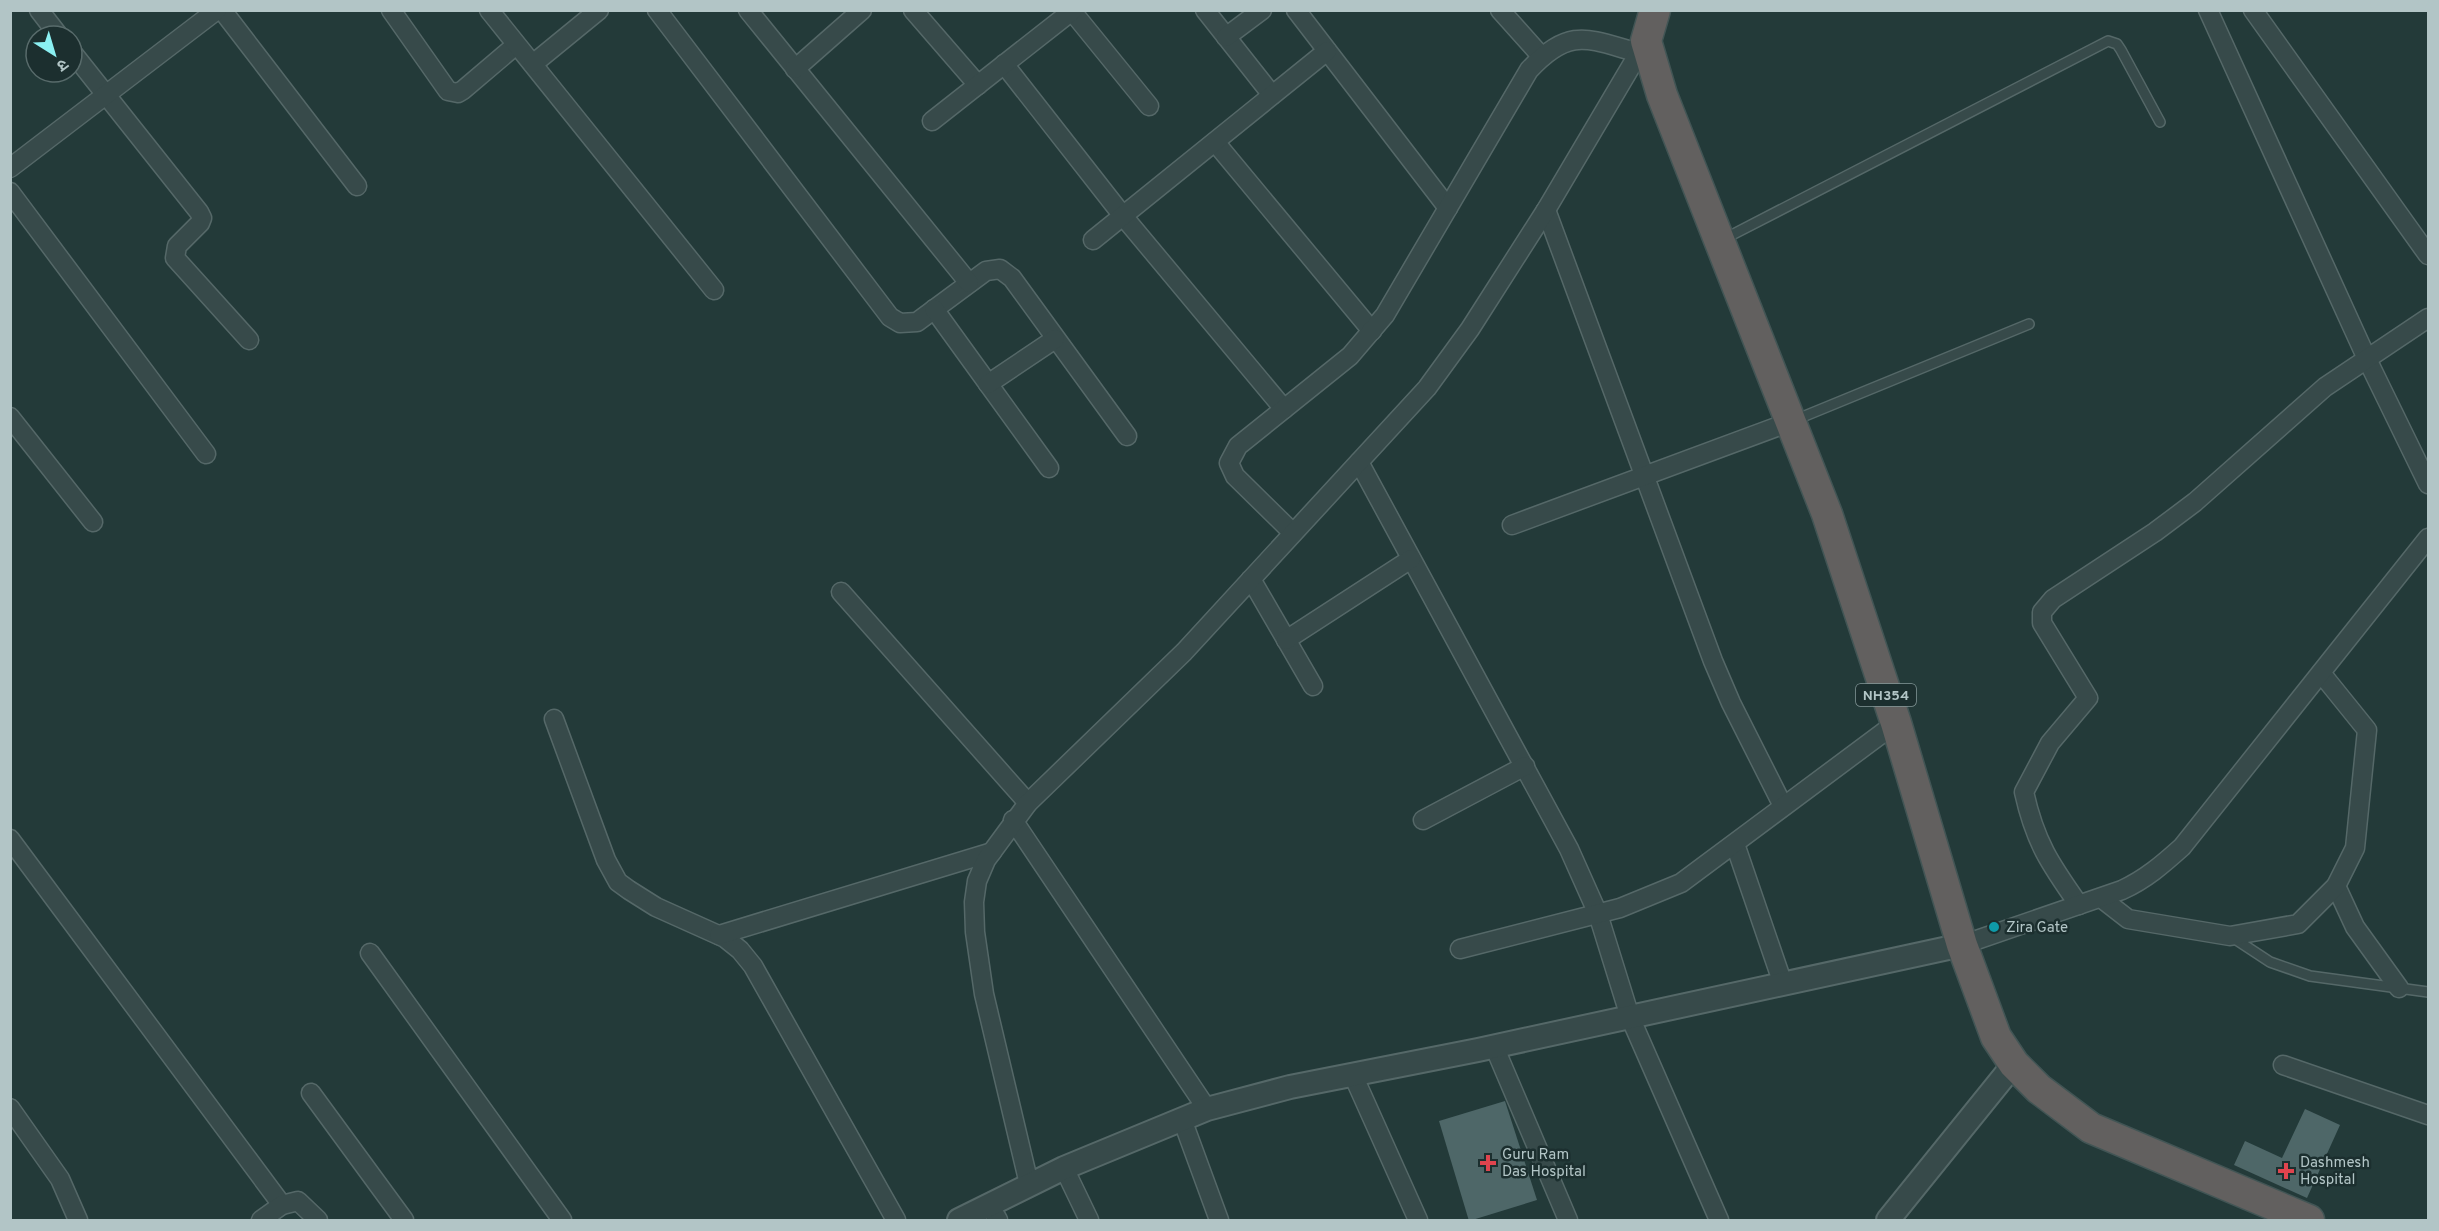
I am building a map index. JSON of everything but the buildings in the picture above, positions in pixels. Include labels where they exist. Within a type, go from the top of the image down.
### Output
[{"type":"highway","points":[[1643,47],[1655,10]]},
{"type":"highway","name":"NH354","points":[[1643,47],[1827,514],[1896,723],[1962,945],[1996,1037],[2014,1064],[2038,1089],[2091,1128],[2309,1221]]},
{"type":"street","points":[[39,10],[50,24]]},
{"type":"street","points":[[10,168],[217,10]]},
{"type":"street","points":[[222,10],[357,186]]},
{"type":"street","points":[[391,10],[448,91],[454,93],[463,90],[516,45]]},
{"type":"street","points":[[489,10],[714,290]]},
{"type":"street","points":[[533,64],[599,10]]},
{"type":"street","points":[[657,10],[890,317],[900,323],[911,324],[993,269],[1007,272],[1127,436]]},
{"type":"street","points":[[748,10],[969,283]]},
{"type":"street","points":[[795,69],[862,10]]},
{"type":"street","points":[[913,10],[978,85]]},
{"type":"street","points":[[1205,10],[1272,95]]},
{"type":"street","points":[[1226,37],[1262,10]]},
{"type":"street","points":[[1296,10],[1448,208]]},
{"type":"street","points":[[1500,10],[1542,57]]},
{"type":"street","points":[[2208,10],[2367,359],[2422,453],[2428,484]]},
{"type":"street","points":[[2253,10],[2428,255]]},
{"type":"street","points":[[932,121],[1072,11],[1149,106]]},
{"type":"street","points":[[1029,1184],[984,994],[975,932],[974,902],[977,881],[992,852],[1013,820],[1028,803],[1184,652],[1359,462],[1447,362],[1546,210],[1643,47],[1584,38],[1558,46],[1542,57],[1529,70],[1372,331],[1350,356],[1238,446],[1229,463],[1235,476],[1293,533]]},
{"type":"street","points":[[1093,240],[1328,51]]},
{"type":"street","points":[[1004,64],[1123,216],[1284,409]]},
{"type":"street","points":[[84,67],[202,218],[177,246],[175,258],[249,340]]},
{"type":"street","points":[[1215,142],[1372,331]]},
{"type":"street","points":[[10,192],[206,454]]},
{"type":"street","points":[[1546,210],[1718,671],[1783,806]]},
{"type":"street","points":[[934,309],[1049,468]]},
{"type":"street","points":[[2079,905],[2050,863],[2032,827],[2024,792],[2050,743],[2088,698],[2042,623],[2042,612],[2053,599],[2155,532],[2195,502],[2313,397],[2428,318]]},
{"type":"street","points":[[988,384],[1055,339]]},
{"type":"street","points":[[10,417],[93,522]]},
{"type":"street","points":[[1512,525],[1790,422]]},
{"type":"street","points":[[1359,462],[1569,849],[1598,914],[1630,1017],[1719,1221]]},
{"type":"street","points":[[959,1221],[994,1213],[1029,1184],[1208,1109],[1290,1087],[1494,1046],[1962,945],[2101,898],[2143,880],[2182,847],[2428,538]]},
{"type":"street","points":[[1286,640],[1411,559]]},
{"type":"street","points":[[1251,579],[1313,687]]},
{"type":"street","points":[[841,592],[1028,803]]},
{"type":"street","points":[[2101,898],[2128,919],[2230,936],[2298,924],[2336,886],[2355,848],[2367,730],[2321,673]]},
{"type":"street","points":[[554,719],[606,860],[618,882],[656,907],[719,935],[740,950],[753,966],[896,1221]]},
{"type":"street","points":[[1460,949],[1598,914],[1635,903],[1681,884],[1896,723]]},
{"type":"street","points":[[1423,820],[1525,766]]},
{"type":"street","points":[[1013,820],[1208,1109]]},
{"type":"street","points":[[10,839],[282,1205]]},
{"type":"street","points":[[1735,844],[1783,984]]},
{"type":"street","points":[[719,935],[992,852]]},
{"type":"street","points":[[2336,886],[2355,927],[2399,988]]},
{"type":"street","points":[[370,953],[562,1221]]},
{"type":"street","points":[[1494,1046],[1568,1221]]},
{"type":"street","points":[[1888,1221],[2014,1064]]},
{"type":"street","points":[[2283,1065],[2428,1115]]},
{"type":"street","points":[[1353,1075],[1418,1221]]},
{"type":"street","points":[[311,1093],[404,1221]]},
{"type":"street","points":[[10,1108],[60,1179],[78,1221]]},
{"type":"street","points":[[1182,1119],[1219,1221]]},
{"type":"street","points":[[1064,1168],[1089,1221]]},
{"type":"street","points":[[261,1221],[282,1205],[298,1201],[318,1221]]},
{"type":"lane","points":[[1719,242],[2108,41],[2117,45],[2121,50],[2160,122]]},
{"type":"lane","points":[[1790,422],[2029,324]]},
{"type":"lane","points":[[2230,936],[2270,962],[2310,976],[2428,992]]},
{"type":"place","name":"Zira Gate","points":[[1994,927]]},
{"type":"place","name":"Guru Ram Das Hospital","points":[[1488,1163]]},
{"type":"place","name":"Dashmesh Hospital","points":[[2286,1171]]}]
